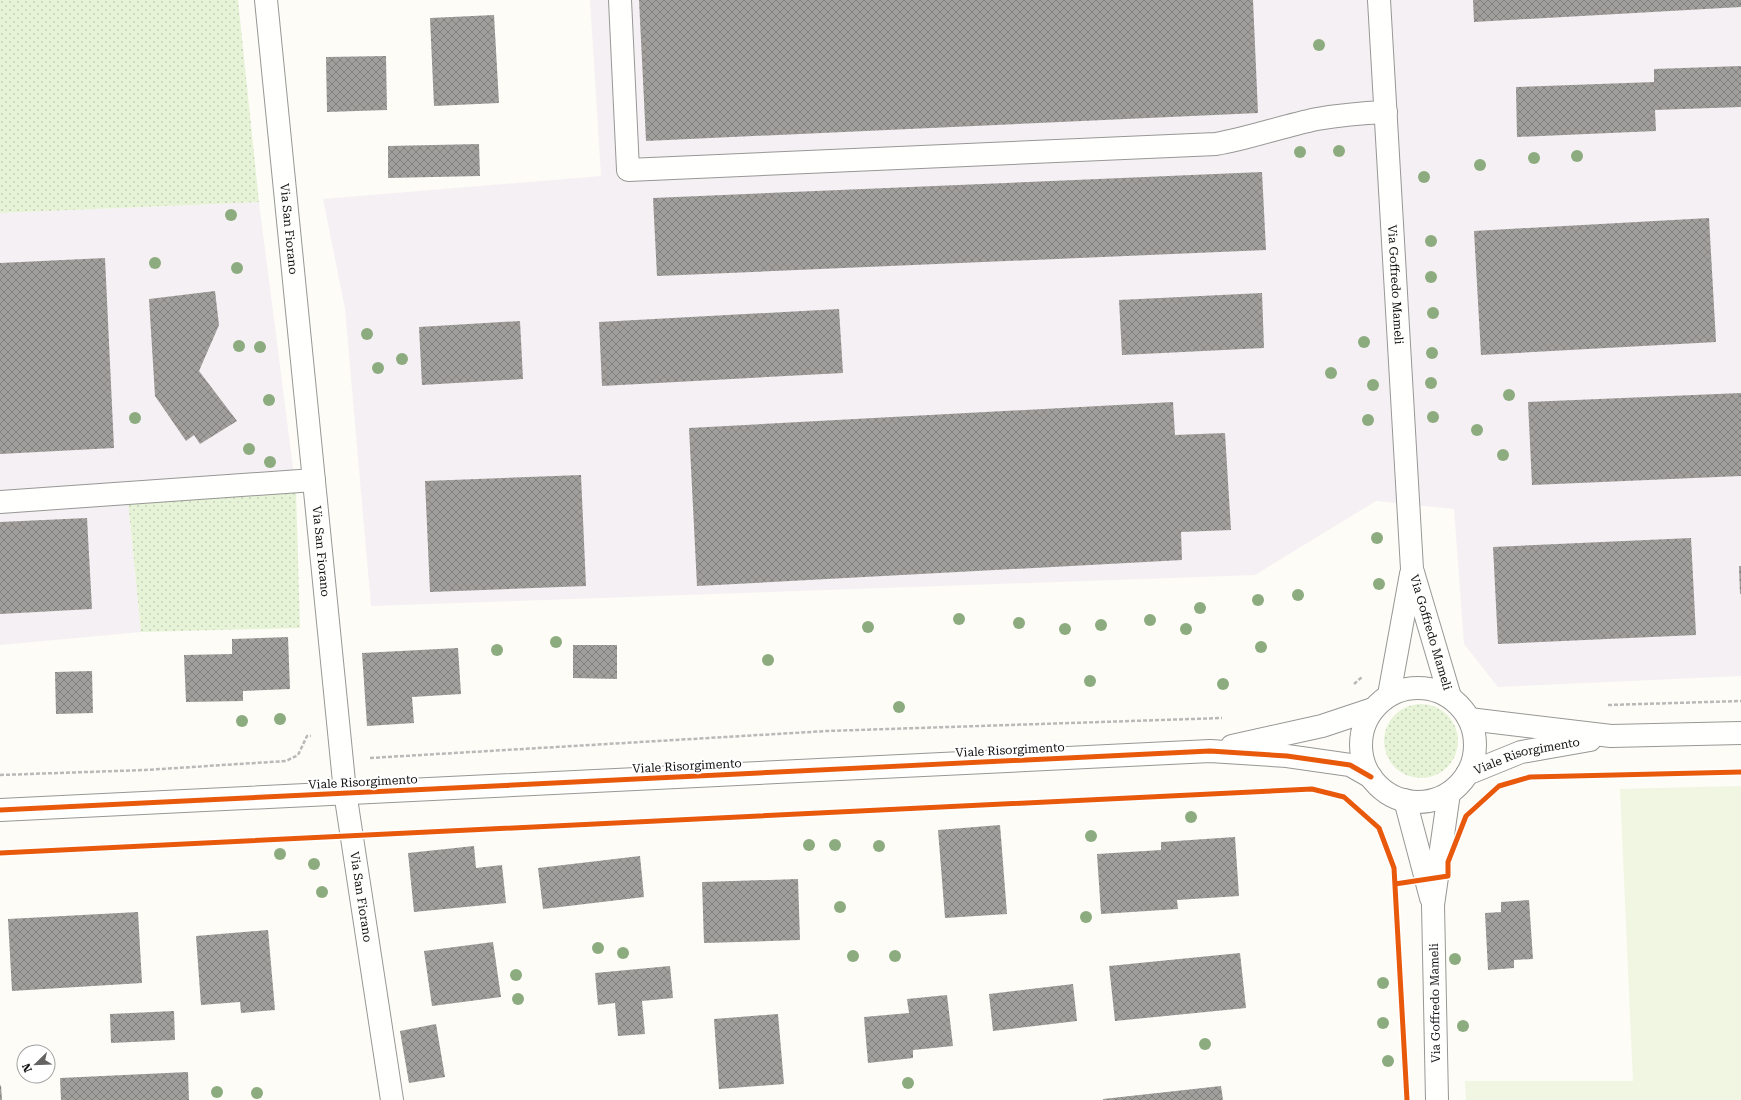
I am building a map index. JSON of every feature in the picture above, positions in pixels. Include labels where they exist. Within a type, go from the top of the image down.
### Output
[{"type":"street","name":"Via San Fiorano","points":[[266,0],[345,792],[392,1100]]},
{"type":"street","points":[[620,0],[628,170],[1216,144],[1323,118],[1345,114],[1386,112]]},
{"type":"street","name":"Via Goffredo Mameli","points":[[1379,0],[1412,569],[1450,697]]},
{"type":"street","points":[[0,502],[314,480]]},
{"type":"street","name":"Via Goffredo Mameli","points":[[1381,702],[1412,569]]},
{"type":"street","points":[[1421,688],[1431,689],[1450,697],[1458,703],[1469,719],[1475,746],[1467,774],[1449,793],[1424,802],[1405,800],[1385,791],[1371,777],[1365,766],[1361,746],[1366,721],[1381,702],[1401,690],[1421,688]]},
{"type":"street","name":"Viale Risorgimento","points":[[1210,751],[1322,726],[1381,702]]},
{"type":"street","name":"Viale Risorgimento","points":[[1469,719],[1610,736],[1741,733]]},
{"type":"street","name":"Viale Risorgimento","points":[[1467,774],[1521,752],[1610,736]]},
{"type":"street","name":"Viale Risorgimento","points":[[0,810],[1210,751],[1287,756],[1350,765],[1371,777]]},
{"type":"street","name":"Via Goffredo Mameli","points":[[1437,1100],[1432,905],[1449,793]]},
{"type":"street","name":"Via Goffredo Mameli","points":[[1405,800],[1432,905]]},
{"type":"path","points":[[1349,689],[1364,675]]},
{"type":"path","points":[[1602,705],[1741,701]]},
{"type":"path","points":[[0,775],[146,770],[286,761],[298,755],[307,736],[339,733],[357,756],[377,759],[827,731],[1224,718]]},
{"type":"shaded area","points":[[590,0],[1741,0],[1741,676],[1498,687],[1464,644],[1454,509],[1376,501],[1255,575],[371,606],[345,309],[323,199],[601,176]]},
{"type":"shaded area","points":[[259,202],[296,491],[128,501],[141,632],[0,645],[0,213]]},
{"type":"green space","points":[[0,0],[238,0],[259,202],[0,213]]},
{"type":"green space","points":[[296,491],[300,628],[141,632],[128,501]]},
{"type":"green space","points":[[1421,704],[1435,707],[1447,715],[1455,727],[1458,741],[1455,755],[1447,767],[1435,775],[1421,778],[1407,775],[1395,767],[1387,755],[1384,741],[1387,727],[1395,715],[1407,707]]},
{"type":"green space","points":[[1741,786],[1741,1100],[1466,1100],[1465,1081],[1633,1081],[1620,789]]},
{"type":"building","points":[[639,0],[1253,0],[1258,113],[646,141]]},
{"type":"building","points":[[1473,0],[1741,0],[1741,7],[1474,22]]},
{"type":"building","points":[[494,15],[499,103],[434,106],[430,18]]},
{"type":"building","points":[[386,56],[387,110],[327,112],[326,57]]},
{"type":"building","points":[[1741,66],[1741,107],[1655,110],[1656,131],[1517,137],[1516,87],[1654,82],[1654,69]]},
{"type":"building","points":[[479,144],[480,176],[388,178],[388,146]]},
{"type":"building","points":[[1262,172],[1266,250],[657,276],[653,198]]},
{"type":"building","points":[[1709,218],[1716,342],[1481,355],[1474,231]]},
{"type":"building","points":[[105,258],[114,448],[0,454],[0,263]]},
{"type":"building","points":[[215,291],[219,325],[199,371],[237,421],[200,444],[194,435],[186,441],[155,396],[149,299]]},
{"type":"building","points":[[1262,293],[1264,348],[1122,355],[1119,300]]},
{"type":"building","points":[[839,309],[843,373],[602,386],[599,322]]},
{"type":"building","points":[[520,321],[523,379],[422,385],[419,327]]},
{"type":"building","points":[[1741,393],[1741,476],[1532,485],[1528,402]]},
{"type":"building","points":[[1173,402],[1175,435],[1225,433],[1231,530],[1181,532],[1182,560],[697,586],[689,428]]},
{"type":"building","points":[[581,475],[586,586],[430,592],[425,481]]},
{"type":"building","points":[[87,518],[92,609],[0,614],[0,522]]},
{"type":"building","points":[[1691,538],[1696,635],[1498,644],[1493,547]]},
{"type":"building","points":[[1739,566],[1741,566],[1741,594],[1740,594]]},
{"type":"building","points":[[288,637],[290,689],[243,691],[243,701],[186,702],[184,655],[232,654],[232,639]]},
{"type":"building","points":[[573,645],[617,645],[617,679],[573,678]]},
{"type":"building","points":[[458,648],[461,694],[412,697],[414,723],[367,726],[362,653]]},
{"type":"building","points":[[92,671],[93,713],[56,714],[55,672]]},
{"type":"building","points":[[1000,825],[1007,914],[945,918],[938,830]]},
{"type":"building","points":[[1235,837],[1239,896],[1177,900],[1178,909],[1101,914],[1097,854],[1161,850],[1161,842]]},
{"type":"building","points":[[474,846],[476,868],[502,865],[506,903],[414,912],[408,853]]},
{"type":"building","points":[[640,856],[644,897],[543,909],[538,868]]},
{"type":"building","points":[[798,879],[800,940],[704,943],[702,882]]},
{"type":"building","points":[[1529,900],[1533,959],[1514,960],[1514,968],[1488,970],[1485,913],[1501,912],[1501,902]]},
{"type":"building","points":[[138,912],[142,983],[12,991],[8,919]]},
{"type":"building","points":[[268,930],[275,1010],[241,1013],[240,1002],[201,1005],[196,936]]},
{"type":"building","points":[[493,942],[501,997],[432,1006],[424,951]]},
{"type":"building","points":[[1240,953],[1246,1008],[1115,1021],[1109,966]]},
{"type":"building","points":[[670,966],[673,998],[642,1001],[645,1034],[618,1036],[615,1003],[598,1005],[595,973]]},
{"type":"building","points":[[1073,984],[1077,1021],[993,1031],[989,994]]},
{"type":"building","points":[[947,995],[953,1046],[913,1050],[913,1058],[868,1063],[864,1017],[909,1013],[907,999]]},
{"type":"building","points":[[174,1011],[175,1040],[111,1043],[110,1014]]},
{"type":"building","points":[[778,1014],[784,1084],[719,1089],[714,1019]]},
{"type":"building","points":[[436,1024],[445,1077],[409,1083],[400,1031]]},
{"type":"building","points":[[188,1072],[189,1100],[61,1100],[60,1078]]},
{"type":"building","points":[[1,1085],[2,1100],[0,1100],[0,1086]]},
{"type":"building","points":[[1221,1086],[1223,1100],[1103,1100],[1103,1099]]},
{"type":"cycle path","points":[[0,810],[1210,751],[1287,756],[1350,765],[1371,777]]},
{"type":"cycle path","points":[[1395,884],[1448,876],[1448,862],[1466,816],[1499,786],[1530,777],[1741,772]]},
{"type":"cycle path","points":[[0,853],[1312,789],[1344,797],[1379,828],[1394,868],[1407,1100]]}]
